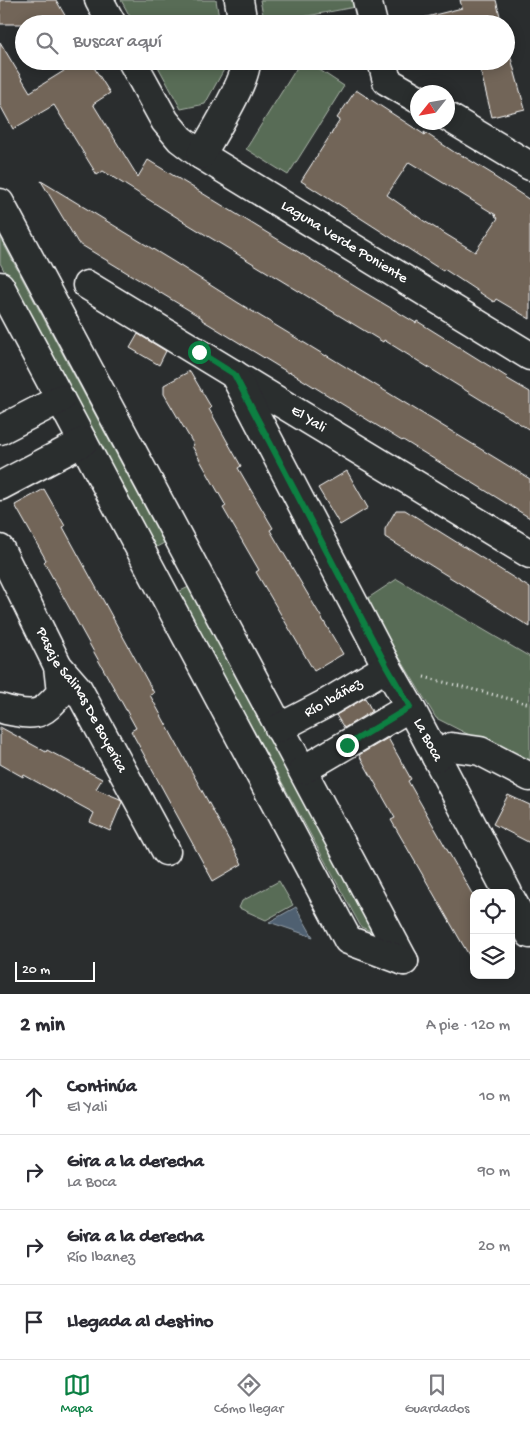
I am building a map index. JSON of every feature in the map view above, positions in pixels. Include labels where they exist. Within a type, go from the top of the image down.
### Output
[{"type":"street","points":[[99,0],[107,15]]},
{"type":"street","points":[[239,0],[242,15]]},
{"type":"street","points":[[367,0],[371,15]]},
{"type":"street","name":"Laguna Verde Poniente","points":[[137,70],[165,121],[180,139],[201,155],[530,356]]},
{"type":"street","points":[[201,155],[239,88],[245,70]]},
{"type":"street","points":[[384,70],[387,81],[410,94]]},
{"type":"street","points":[[455,121],[530,166]]},
{"type":"street","points":[[0,203],[404,961],[348,940],[0,286]]},
{"type":"street","name":"El Yali","points":[[87,284],[530,554]]},
{"type":"street","name":"La Boca","points":[[234,374],[506,889]]},
{"type":"street","points":[[0,430],[60,399]]},
{"type":"street","points":[[0,486],[83,442]]},
{"type":"street","name":"Pasaje Salinas De Boyerica","points":[[0,549],[58,666],[78,689],[166,851]]},
{"type":"street","points":[[156,579],[191,561]]},
{"type":"street","points":[[0,708],[28,714],[34,714],[46,709],[61,693],[58,666]]},
{"type":"street","name":"Río Ibáñez","points":[[279,728],[325,704],[387,667]]},
{"type":"street","points":[[303,770],[410,707]]},
{"type":"street","points":[[436,757],[451,747],[480,751],[530,777]]},
{"type":"street","points":[[515,906],[530,934]]},
{"type":"path","points":[[387,667],[530,704]]},
{"type":"green space","points":[[121,0],[216,0],[218,15],[129,15]]},
{"type":"green space","points":[[260,0],[353,0],[355,7],[313,15],[263,15]]},
{"type":"green space","points":[[160,70],[224,70],[205,104],[181,109]]},
{"type":"green space","points":[[295,70],[320,70],[344,86],[288,175],[246,149]]},
{"type":"green space","points":[[0,237],[164,543],[153,549],[0,263]]},
{"type":"green space","points":[[397,579],[530,657],[530,766],[436,718],[365,600]]},
{"type":"green space","points":[[189,587],[375,933],[361,927],[178,592]]},
{"type":"green space","points":[[279,881],[293,905],[266,920],[239,908],[242,901]]},
{"type":"water","points":[[296,907],[313,937],[269,922]]},
{"type":"building","points":[[0,0],[56,0],[65,15],[15,15],[15,24],[0,24]]},
{"type":"building","points":[[460,0],[496,0],[500,15],[434,15],[462,8]]},
{"type":"building","points":[[0,42],[15,70],[30,92],[65,70],[96,70],[110,93],[93,104],[138,177],[148,160],[507,377],[530,392],[530,430],[103,171],[97,175],[54,105],[13,129],[0,105]]},
{"type":"building","points":[[480,70],[514,70],[525,109],[492,117]]},
{"type":"building","points":[[356,90],[410,125],[410,130],[417,130],[425,135],[424,132],[494,175],[530,200],[530,319],[496,299],[494,302],[301,181],[340,120],[337,118]],"holes":[[[409,162],[498,218],[475,252],[424,221],[387,195]]]},
{"type":"building","points":[[41,181],[530,479],[530,518],[78,243]]},
{"type":"building","points":[[138,334],[166,351],[159,365],[130,348]]},
{"type":"building","points":[[190,371],[241,466],[238,468],[273,528],[270,530],[343,654],[314,671],[256,572],[259,570],[223,508],[226,506],[192,446],[194,445],[164,394],[164,385]]},
{"type":"building","points":[[347,471],[368,508],[340,525],[318,488]]},
{"type":"building","points":[[44,489],[154,693],[150,695],[242,864],[213,881],[131,731],[136,728],[44,562],[46,560],[15,505]]},
{"type":"building","points":[[396,510],[405,510],[530,588],[530,627],[385,537],[385,529]]},
{"type":"building","points":[[365,698],[372,711],[344,728],[336,715]]},
{"type":"building","points":[[0,727],[102,779],[96,789],[120,799],[122,802],[110,831],[90,822],[94,813],[0,764]]},
{"type":"building","points":[[388,738],[411,779],[408,781],[470,890],[470,957],[391,820],[395,818],[359,755]]},
{"type":"building","points":[[508,795],[530,805],[530,843],[493,824]]},
{"type":"route","points":[[199,352],[234,374],[387,667],[410,707],[347,745]]}]
